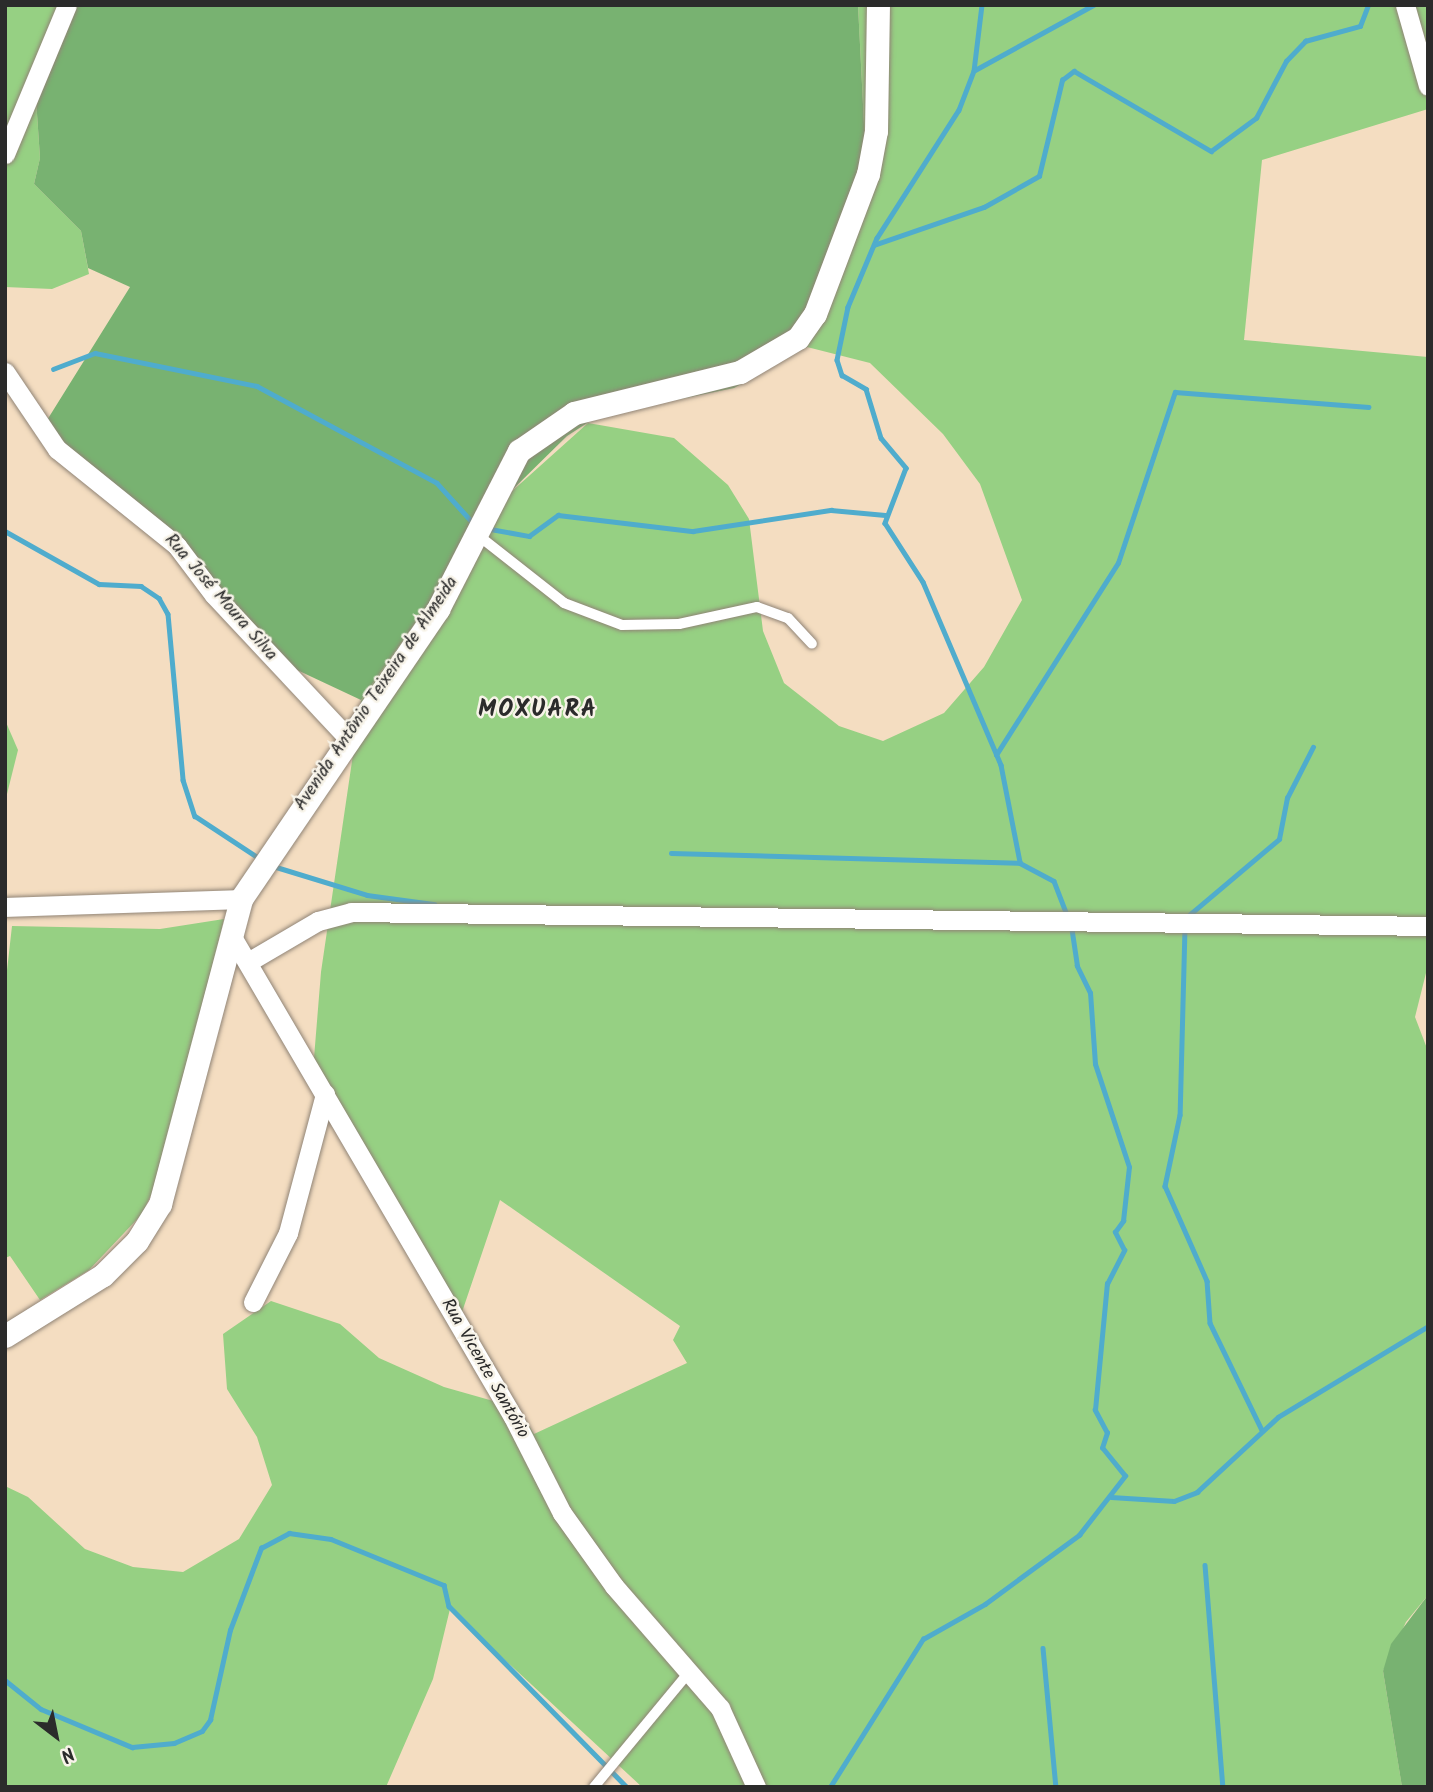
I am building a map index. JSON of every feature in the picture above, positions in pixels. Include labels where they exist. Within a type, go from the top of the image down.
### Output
[{"type":"street","points":[[5,154],[67,5]]},
{"type":"street","name":"Avenida Antônio Teixeira de Almeida","points":[[5,1336],[103,1275],[137,1241],[160,1204],[241,899],[480,536],[519,451],[542,430],[612,401],[740,372],[798,338],[838,263],[868,174],[876,131],[878,5]]},
{"type":"street","points":[[1405,5],[1428,86]]},
{"type":"street","name":"Rua José Moura Silva","points":[[5,372],[57,449],[177,546],[214,596],[348,738]]},
{"type":"street","points":[[5,907],[241,899]]},
{"type":"street","points":[[248,962],[318,921],[351,912],[1428,926]]},
{"type":"street","name":"Rua Vicente Santório","points":[[232,935],[562,1513],[720,1708],[756,1787]]},
{"type":"street","points":[[253,1301],[288,1233],[325,1094]]},
{"type":"lane","points":[[480,536],[564,603],[622,625],[680,624],[757,607],[788,618],[812,644]]},
{"type":"lane","points":[[594,1787],[689,1672]]},
{"type":"green space","points":[[5,5],[71,5],[36,99],[40,158],[34,184],[81,231],[89,274],[52,289],[5,287]]},
{"type":"green space","points":[[71,5],[858,5],[865,144],[807,347],[734,388],[598,416],[567,436],[501,501],[361,700],[280,662],[44,425],[130,287],[88,268],[81,231],[34,184],[40,158],[36,99]]},
{"type":"green space","points":[[858,5],[1428,5],[1428,109],[1262,160],[1244,340],[1428,357],[1428,965],[1415,1017],[1428,1051],[1428,1595],[1406,1622],[1383,1671],[1402,1787],[642,1787],[450,1609],[433,1679],[386,1787],[5,1787],[5,1486],[28,1497],[85,1549],[133,1567],[183,1572],[239,1539],[272,1485],[257,1437],[227,1389],[223,1334],[271,1301],[340,1324],[379,1358],[444,1387],[518,1408],[534,1434],[687,1363],[673,1340],[680,1326],[500,1200],[461,1315],[314,1058],[321,972],[361,700],[501,501],[588,423],[674,438],[728,485],[749,519],[763,631],[784,683],[839,726],[883,741],[944,713],[984,667],[1022,600],[980,484],[943,434],[870,363],[807,347],[865,144]]},
{"type":"green space","points":[[5,720],[18,750],[5,802]]},
{"type":"green space","points":[[224,919],[168,1159],[142,1214],[89,1270],[40,1300],[10,1256],[5,1258],[5,988],[12,926],[160,929]]},
{"type":"green space","points":[[1428,1595],[1428,1787],[1402,1787],[1383,1671],[1391,1644]]},
{"type":"waterway","points":[[982,5],[974,71],[959,110],[877,238],[848,307],[837,360],[842,375],[866,389],[881,438],[906,468],[885,523],[923,582],[1001,765],[1020,862]]},
{"type":"waterway","points":[[975,70],[1093,5]]},
{"type":"waterway","points":[[874,245],[984,207],[1039,176],[1062,80],[1074,71],[1211,151],[1256,118],[1286,61],[1305,41],[1360,26],[1368,5]]},
{"type":"waterway","points":[[53,369],[95,353],[257,386],[437,483],[474,524]]},
{"type":"waterway","points":[[996,755],[1118,563],[1175,392],[1368,407]]},
{"type":"waterway","points":[[485,528],[529,536],[558,515],[693,531],[831,510],[885,515]]},
{"type":"waterway","points":[[5,531],[99,584],[141,586],[159,598],[168,614],[183,780],[195,816],[259,858]]},
{"type":"waterway","points":[[1188,916],[1279,839],[1287,798],[1313,747]]},
{"type":"waterway","points":[[671,853],[1020,863],[1054,881],[1067,915]]},
{"type":"waterway","points":[[273,866],[367,895],[434,904]]},
{"type":"waterway","points":[[830,1787],[923,1639],[985,1604],[1079,1535],[1125,1476],[1102,1448],[1107,1433],[1095,1410],[1107,1284],[1124,1250],[1115,1232],[1123,1221],[1129,1167],[1095,1064],[1090,993],[1077,966],[1071,926]]},
{"type":"waterway","points":[[1185,928],[1180,1115],[1165,1186],[1207,1281],[1210,1323],[1262,1430]]},
{"type":"waterway","points":[[1111,1497],[1174,1501],[1197,1492],[1278,1417],[1428,1326]]},
{"type":"waterway","points":[[5,1680],[41,1709],[132,1747],[174,1743],[202,1731],[210,1720],[230,1630],[261,1548],[289,1533],[331,1539],[444,1585],[449,1606],[627,1787]]},
{"type":"waterway","points":[[1205,1565],[1223,1787]]},
{"type":"waterway","points":[[1043,1648],[1056,1787]]},
{"type":"district","name":"MOXUARA","points":[[538,710]]}]
